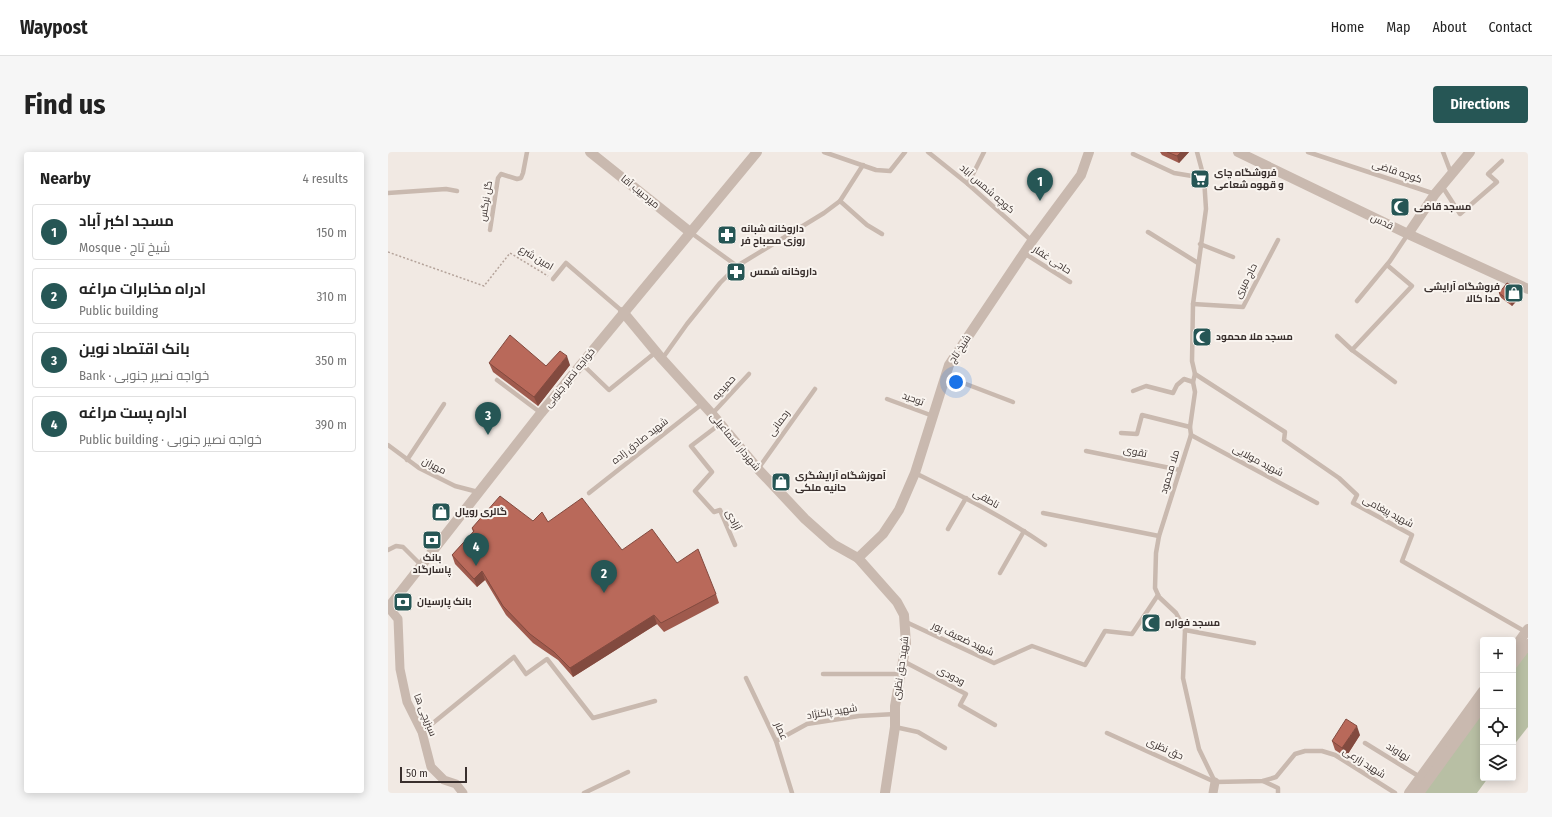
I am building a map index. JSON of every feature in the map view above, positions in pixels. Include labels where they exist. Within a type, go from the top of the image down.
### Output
[{"type":"street","name":"میرحبیب آقا","points":[[590,152],[690,232]]},
{"type":"street","name":"خواجه نصیر جنوبی","points":[[388,607],[422,566],[478,492],[541,413],[757,152]]},
{"type":"street","name":"شیخ تاج","points":[[858,558],[883,534],[899,510],[915,473],[949,365],[1032,241],[1081,175],[1089,152]]},
{"type":"street","name":"قدس","points":[[1238,152],[1408,234],[1528,288]]},
{"type":"street","points":[[1408,234],[1435,194],[1470,152]]},
{"type":"street","name":"شهردار اسماعیلی","points":[[624,312],[659,356],[712,414],[758,469],[805,519],[833,544],[858,558]]},
{"type":"street","name":"شهید حق نظری","points":[[858,558],[897,602],[906,622],[906,644],[894,714],[895,727],[885,793]]},
{"type":"street","name":"سبزیچی ها","points":[[388,607],[398,619],[400,669],[407,702],[422,732],[431,767],[444,780],[456,784],[463,793]]},
{"type":"street","points":[[1516,646],[1527,631]]},
{"type":"street","points":[[1516,660],[1528,644]]},
{"type":"street","points":[[1408,793],[1480,695]]},
{"type":"street","points":[[1419,793],[1480,709]]},
{"type":"street","points":[[1213,793],[1215,782]]},
{"type":"lane","name":"گل نرگس","points":[[490,230],[498,178],[501,174],[517,179],[521,178],[527,152]]},
{"type":"lane","points":[[824,152],[876,170],[890,171],[905,152]]},
{"type":"lane","name":"کوچه شمس آباد","points":[[928,152],[968,184],[1032,241]]},
{"type":"lane","points":[[968,184],[984,152]]},
{"type":"lane","points":[[1192,435],[1190,427],[1194,392],[1193,382],[1195,374],[1192,362],[1193,304],[1206,209],[1204,178],[1197,152]]},
{"type":"lane","name":"کوچه قاضی","points":[[1308,152],[1435,194]]},
{"type":"lane","points":[[1442,152],[1451,174]]},
{"type":"lane","points":[[1133,154],[1174,173],[1204,178]]},
{"type":"lane","points":[[1442,186],[1460,214],[1496,182],[1488,174],[1502,161]]},
{"type":"lane","points":[[582,364],[609,390],[659,356],[720,283],[737,266],[824,213],[840,201],[864,165]]},
{"type":"lane","points":[[388,193],[446,189],[457,191]]},
{"type":"lane","points":[[840,201],[866,225],[882,234]]},
{"type":"lane","points":[[690,232],[737,266]]},
{"type":"lane","points":[[1148,232],[1198,263]]},
{"type":"lane","points":[[1357,301],[1387,264],[1408,234]]},
{"type":"lane","name":"حاج میری","points":[[1193,304],[1243,307],[1278,240]]},
{"type":"lane","points":[[1200,244],[1233,258]]},
{"type":"lane","name":"حاجی غفار","points":[[1024,253],[1070,282]]},
{"type":"lane","name":"امین شرع","points":[[553,279],[566,263],[624,312]]},
{"type":"lane","points":[[1352,350],[1412,286],[1387,264]]},
{"type":"lane","points":[[1337,336],[1352,350],[1395,382]]},
{"type":"lane","name":"حمیدیه","points":[[712,414],[749,374]]},
{"type":"lane","name":"شهید پیغامی","points":[[1195,374],[1285,432],[1284,440],[1339,478],[1357,495],[1352,503],[1412,535],[1402,561],[1527,631]]},
{"type":"lane","points":[[945,376],[1013,402]]},
{"type":"lane","points":[[1133,391],[1146,386],[1173,393],[1177,385],[1184,379],[1193,382]]},
{"type":"lane","points":[[497,380],[541,413]]},
{"type":"lane","name":"رحمانی","points":[[758,469],[815,388]]},
{"type":"lane","name":"توحید","points":[[887,399],[933,416]]},
{"type":"lane","points":[[407,460],[444,404]]},
{"type":"lane","name":"شهید صادق زاده","points":[[589,492],[702,404]]},
{"type":"lane","points":[[1121,433],[1137,434],[1142,415],[1190,427]]},
{"type":"lane","name":"آزادی","points":[[720,424],[691,446],[712,472],[695,492],[714,512],[720,510],[735,545]]},
{"type":"lane","name":"ملا محمود","points":[[1158,595],[1155,588],[1158,536],[1192,435]]},
{"type":"lane","name":"شهید مولایی","points":[[1192,435],[1317,503]]},
{"type":"lane","name":"مهران","points":[[388,445],[419,468],[455,486],[478,492]]},
{"type":"lane","name":"تقوی","points":[[1086,451],[1180,470]]},
{"type":"lane","name":"ناطقی","points":[[915,473],[966,498],[1024,531],[1045,545]]},
{"type":"lane","points":[[948,529],[966,498]]},
{"type":"lane","points":[[1043,513],[1158,536]]},
{"type":"lane","points":[[1000,573],[1024,531]]},
{"type":"lane","points":[[388,550],[396,546],[403,547],[422,566]]},
{"type":"lane","points":[[1158,595],[1176,613],[1185,630],[1184,684],[1199,749],[1215,782]]},
{"type":"lane","name":"شهید ضعیف پور","points":[[906,622],[994,663],[1032,646],[1085,665],[1105,631],[1132,634],[1158,595]]},
{"type":"lane","points":[[1185,630],[1254,643]]},
{"type":"lane","points":[[422,732],[514,657],[526,674],[547,659],[593,718],[655,701]]},
{"type":"lane","name":"ودودی","points":[[903,661],[966,694],[960,705],[995,725]]},
{"type":"lane","points":[[823,674],[901,674]]},
{"type":"lane","name":"عمار","points":[[746,678],[776,741],[792,793]]},
{"type":"lane","name":"شهید پاکنژاد","points":[[776,741],[807,724],[859,716],[894,714]]},
{"type":"lane","points":[[895,727],[918,732],[945,748]]},
{"type":"lane","name":"حق نظری","points":[[1107,734],[1215,782]]},
{"type":"lane","name":"نهاوند","points":[[1365,742],[1420,777]]},
{"type":"lane","name":"شهید زارعی","points":[[1215,782],[1263,781],[1276,777],[1295,754],[1306,751],[1322,751],[1335,756],[1395,793]]},
{"type":"lane","points":[[584,793],[628,772]]},
{"type":"lane","points":[[1263,781],[1278,788],[1278,793]]},
{"type":"path","name":"امین شرع","points":[[388,252],[484,286],[510,253],[553,279]]},
{"type":"green space","points":[[1528,645],[1528,727],[1516,742],[1516,673],[1516,661]]},
{"type":"green space","points":[[1480,710],[1480,781],[1486,781],[1477,793],[1419,793]]},
{"type":"building","points":[[1167,152],[1181,152],[1177,156]]},
{"type":"building","points":[[1507,283],[1521,289],[1510,301],[1499,293]]},
{"type":"building","points":[[510,335],[546,366],[560,351],[567,356],[534,397],[489,363]]},
{"type":"building","points":[[500,496],[533,521],[542,512],[548,522],[582,498],[622,550],[652,529],[677,563],[698,549],[716,594],[661,623],[654,615],[570,668],[554,652],[530,634],[503,606],[482,571],[474,579],[452,555],[474,531],[472,528]]},
{"type":"building","points":[[1346,719],[1357,726],[1342,748],[1332,741]]},
{"type":"place","name":"فروشگاه چای و قهوه شعاعی","points":[[1200,179]]},
{"type":"place","name":"مسجد اکبر آباد","points":[[1040,201]]},
{"type":"place","name":"مسجد قاضی","points":[[1400,207]]},
{"type":"place","name":"داروخانه شبانه روزی مصباح فر","points":[[727,235]]},
{"type":"place","name":"داروخانه شمس","points":[[736,272]]},
{"type":"place","name":"فروشگاه آرایشی مدا کالا","points":[[1514,293]]},
{"type":"place","name":"مسجد ملا محمود","points":[[1202,337]]},
{"type":"place","name":"بانک اقتصاد نوین","points":[[488,435]]},
{"type":"place","name":"آموزشگاه آرایشگری حانیه ملکی","points":[[781,482]]},
{"type":"place","name":"گالری رویال","points":[[441,512]]},
{"type":"place","name":"بانک پاسارگاد","points":[[432,540]]},
{"type":"place","name":"اداره پست مراغه","points":[[476,566]]},
{"type":"place","name":"ادراه مخابرات مراغه","points":[[604,593]]},
{"type":"place","name":"بانک پارسیان","points":[[403,602]]},
{"type":"place","name":"مسجد فواره","points":[[1151,623]]}]
